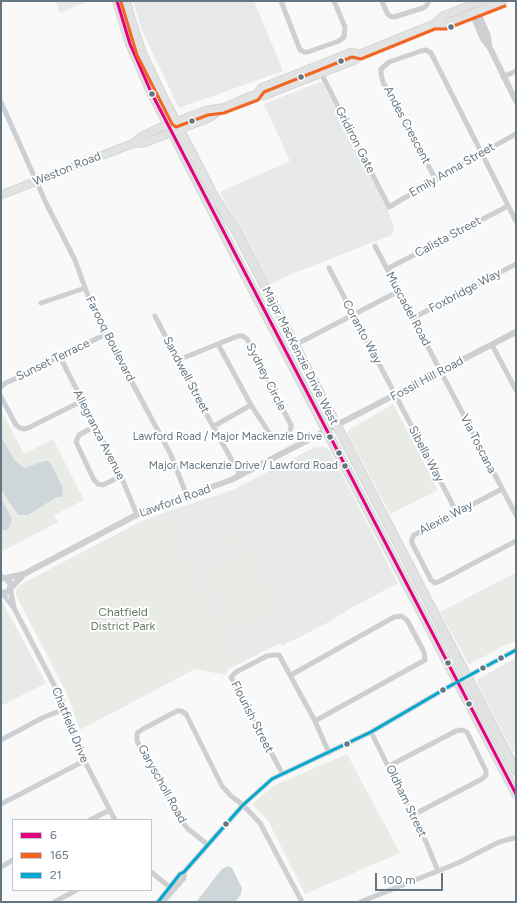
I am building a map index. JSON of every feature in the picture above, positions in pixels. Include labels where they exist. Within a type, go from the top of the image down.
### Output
[{"type":"main road","name":"Major MacKenzie Drive West","points":[[117,1],[119,11],[137,62],[215,198],[236,231],[298,344],[337,425],[516,771]]},
{"type":"main road","name":"Major MacKenzie Drive West","points":[[126,1],[130,20],[142,53],[174,127],[242,269],[516,794]]},
{"type":"main road","name":"Weston Road","points":[[434,24],[445,24],[503,1]]},
{"type":"main road","name":"Weston Road","points":[[1,195],[134,143],[144,143],[174,127],[209,118],[223,108],[256,95],[263,96],[354,60],[360,54],[434,24],[443,16],[473,2]]},
{"type":"main road","name":"Weston Road","points":[[256,95],[261,88],[352,52],[360,54]]},
{"type":"street","points":[[280,1],[300,50],[308,52],[339,41],[344,37],[345,27],[334,1]]},
{"type":"street","points":[[382,1],[387,13],[394,17],[423,8],[429,1]]},
{"type":"street","points":[[473,2],[483,39],[490,48],[503,78],[516,101]]},
{"type":"street","name":"Andes Crescent","points":[[436,180],[383,82],[381,69],[389,62],[421,51],[426,50],[431,53],[482,152]]},
{"type":"street","points":[[503,78],[516,71]]},
{"type":"street","name":"Gridiron Gate","points":[[321,73],[388,206]]},
{"type":"street","name":"Farooq Boulevard","points":[[1,104],[75,260],[91,304],[171,455],[188,496]]},
{"type":"street","name":"Emily Anna Street","points":[[388,206],[516,134]]},
{"type":"street","points":[[482,152],[516,221]]},
{"type":"street","name":"Calista Street","points":[[387,269],[508,206]]},
{"type":"street","name":"Muscadel Road","points":[[376,246],[441,371]]},
{"type":"street","name":"Foxbridge Way","points":[[413,318],[516,264]]},
{"type":"street","name":"Coranto Way","points":[[329,268],[396,395]]},
{"type":"street","points":[[41,303],[85,288]]},
{"type":"street","points":[[298,344],[399,291]]},
{"type":"street","name":"Sandwell Street","points":[[155,316],[240,475]]},
{"type":"street","name":"Fossil Hill Road","points":[[327,430],[516,332]]},
{"type":"street","name":"Sunset Terrace","points":[[1,387],[4,384],[106,334]]},
{"type":"street","name":"Sydney Circle","points":[[238,336],[243,336],[247,339],[291,425],[290,432],[280,438],[272,437],[251,405],[218,344],[238,336]]},
{"type":"street","points":[[178,360],[218,344]]},
{"type":"street","points":[[492,345],[516,390]]},
{"type":"street","name":"Allegranza Avenue","points":[[60,357],[121,476],[137,515]]},
{"type":"street","name":"Via Toscana","points":[[441,371],[516,516]]},
{"type":"street","name":"Sibella Way","points":[[396,395],[457,513]]},
{"type":"street","points":[[1,397],[16,425],[24,429],[82,400]]},
{"type":"street","points":[[214,426],[251,405]]},
{"type":"street","points":[[95,426],[78,435],[76,442],[94,480],[98,484],[103,485],[121,476]]},
{"type":"street","name":"Lawford Road","points":[[1,593],[7,592],[24,574],[137,515],[223,484],[327,430]]},
{"type":"street","name":"Alexie Way","points":[[502,489],[414,535],[412,543],[431,580],[435,583],[516,541]]},
{"type":"street","name":"Lawford Road","points":[[3,577],[24,574]]},
{"type":"street","points":[[3,577],[10,581],[10,588]]},
{"type":"street","name":"Chatfield Drive","points":[[10,588],[14,608]]},
{"type":"street","name":"Chatfield Drive","points":[[1,593],[14,608],[62,700],[84,761],[114,819]]},
{"type":"street","points":[[291,675],[394,617],[401,616],[407,620],[424,652],[425,660],[315,721]]},
{"type":"street","points":[[158,902],[171,888],[184,878],[184,872],[207,844],[261,788],[282,774],[371,732],[516,650]]},
{"type":"street","name":"Flourish Street","points":[[282,774],[231,677],[236,672],[273,655],[279,655],[291,675],[315,721],[329,753]]},
{"type":"street","points":[[1,740],[44,717],[65,709]]},
{"type":"street","name":"Garyscholl Road","points":[[207,844],[188,829],[180,819],[137,741],[137,733],[177,711],[181,711],[186,714],[222,786],[231,796],[243,805]]},
{"type":"street","points":[[389,766],[456,731],[462,730],[467,732],[486,771],[486,775],[482,780],[413,815]]},
{"type":"street","name":"Oldham Street","points":[[371,732],[427,844],[438,871]]},
{"type":"street","points":[[1,804],[84,761]]},
{"type":"street","points":[[243,805],[260,823],[302,902]]},
{"type":"street","points":[[92,819],[110,810]]},
{"type":"street","points":[[360,902],[458,863],[499,842],[514,838]]},
{"type":"street","points":[[1,866],[12,860]]},
{"type":"street","points":[[152,873],[171,888]]},
{"type":"street","points":[[163,902],[171,888]]},
{"type":"street","points":[[54,902],[75,891]]},
{"type":"shaded area","points":[[55,1],[88,1],[60,13]]},
{"type":"shaded area","points":[[133,1],[254,1],[283,71],[179,108],[142,31]]},
{"type":"shaded area","points":[[322,82],[388,211],[394,226],[392,235],[289,275],[270,285],[220,192],[290,161],[264,104]]},
{"type":"shaded area","points":[[1,437],[15,461],[25,468],[44,461],[49,461],[63,488],[62,497],[56,497],[28,515],[18,515],[1,489]]},
{"type":"shaded area","points":[[315,447],[324,447],[330,451],[398,583],[327,623],[282,646],[280,643],[239,664],[180,551],[171,522],[161,514],[235,489]]},
{"type":"shaded area","points":[[1,498],[12,520],[8,529],[1,531]]},
{"type":"shaded area","points":[[1,599],[46,683],[1,706]]},
{"type":"shaded area","points":[[516,658],[516,750],[513,752],[477,683],[478,679]]},
{"type":"shaded area","points":[[227,866],[232,868],[242,888],[241,894],[237,900],[233,902],[196,902],[221,870]]},
{"type":"green space","points":[[393,404],[438,490],[390,514],[347,433],[350,429]]},
{"type":"green space","points":[[1,410],[24,454],[53,439],[84,500],[54,515],[58,522],[1,552]]},
{"type":"green space","name":"Chatfield District Park","points":[[161,514],[171,522],[180,551],[239,664],[229,669],[225,675],[195,669],[80,730],[67,694],[16,595],[16,589],[20,585],[142,521]]},
{"type":"green space","points":[[232,537],[242,540],[255,551],[294,624],[290,627],[285,621],[279,634],[264,644],[255,646],[245,645],[235,641],[228,634],[200,579],[198,569],[200,560],[205,550],[212,543],[221,539]],"holes":[[[229,543],[239,544],[251,554],[279,606],[280,616],[278,627],[271,635],[261,640],[252,642],[243,639],[231,629],[204,577],[203,567],[206,557],[211,550],[219,545]]]},
{"type":"green space","points":[[246,552],[277,612],[238,632],[206,572]]},
{"type":"green space","points":[[515,573],[516,641],[505,645],[470,664],[468,663],[440,612]]},
{"type":"green space","points":[[347,754],[400,853],[305,894],[268,821],[252,804],[275,785]]},
{"type":"transit line","name":"6","points":[[117,1],[130,44],[151,92],[516,794]]},
{"type":"transit line","name":"165","points":[[121,2],[137,55],[172,124],[176,127],[208,115],[224,113],[258,100],[264,92],[352,57],[361,59],[435,29],[446,29],[505,6]]},
{"type":"transit line","name":"21","points":[[158,902],[180,874],[184,872],[243,805],[272,779],[371,732],[516,650]]},
{"type":"place","name":"Lawford Road / Major Mackenzie Drive","points":[[330,437]]},
{"type":"place","name":"Major Mackenzie Drive / Lawford Road","points":[[345,466]]}]
